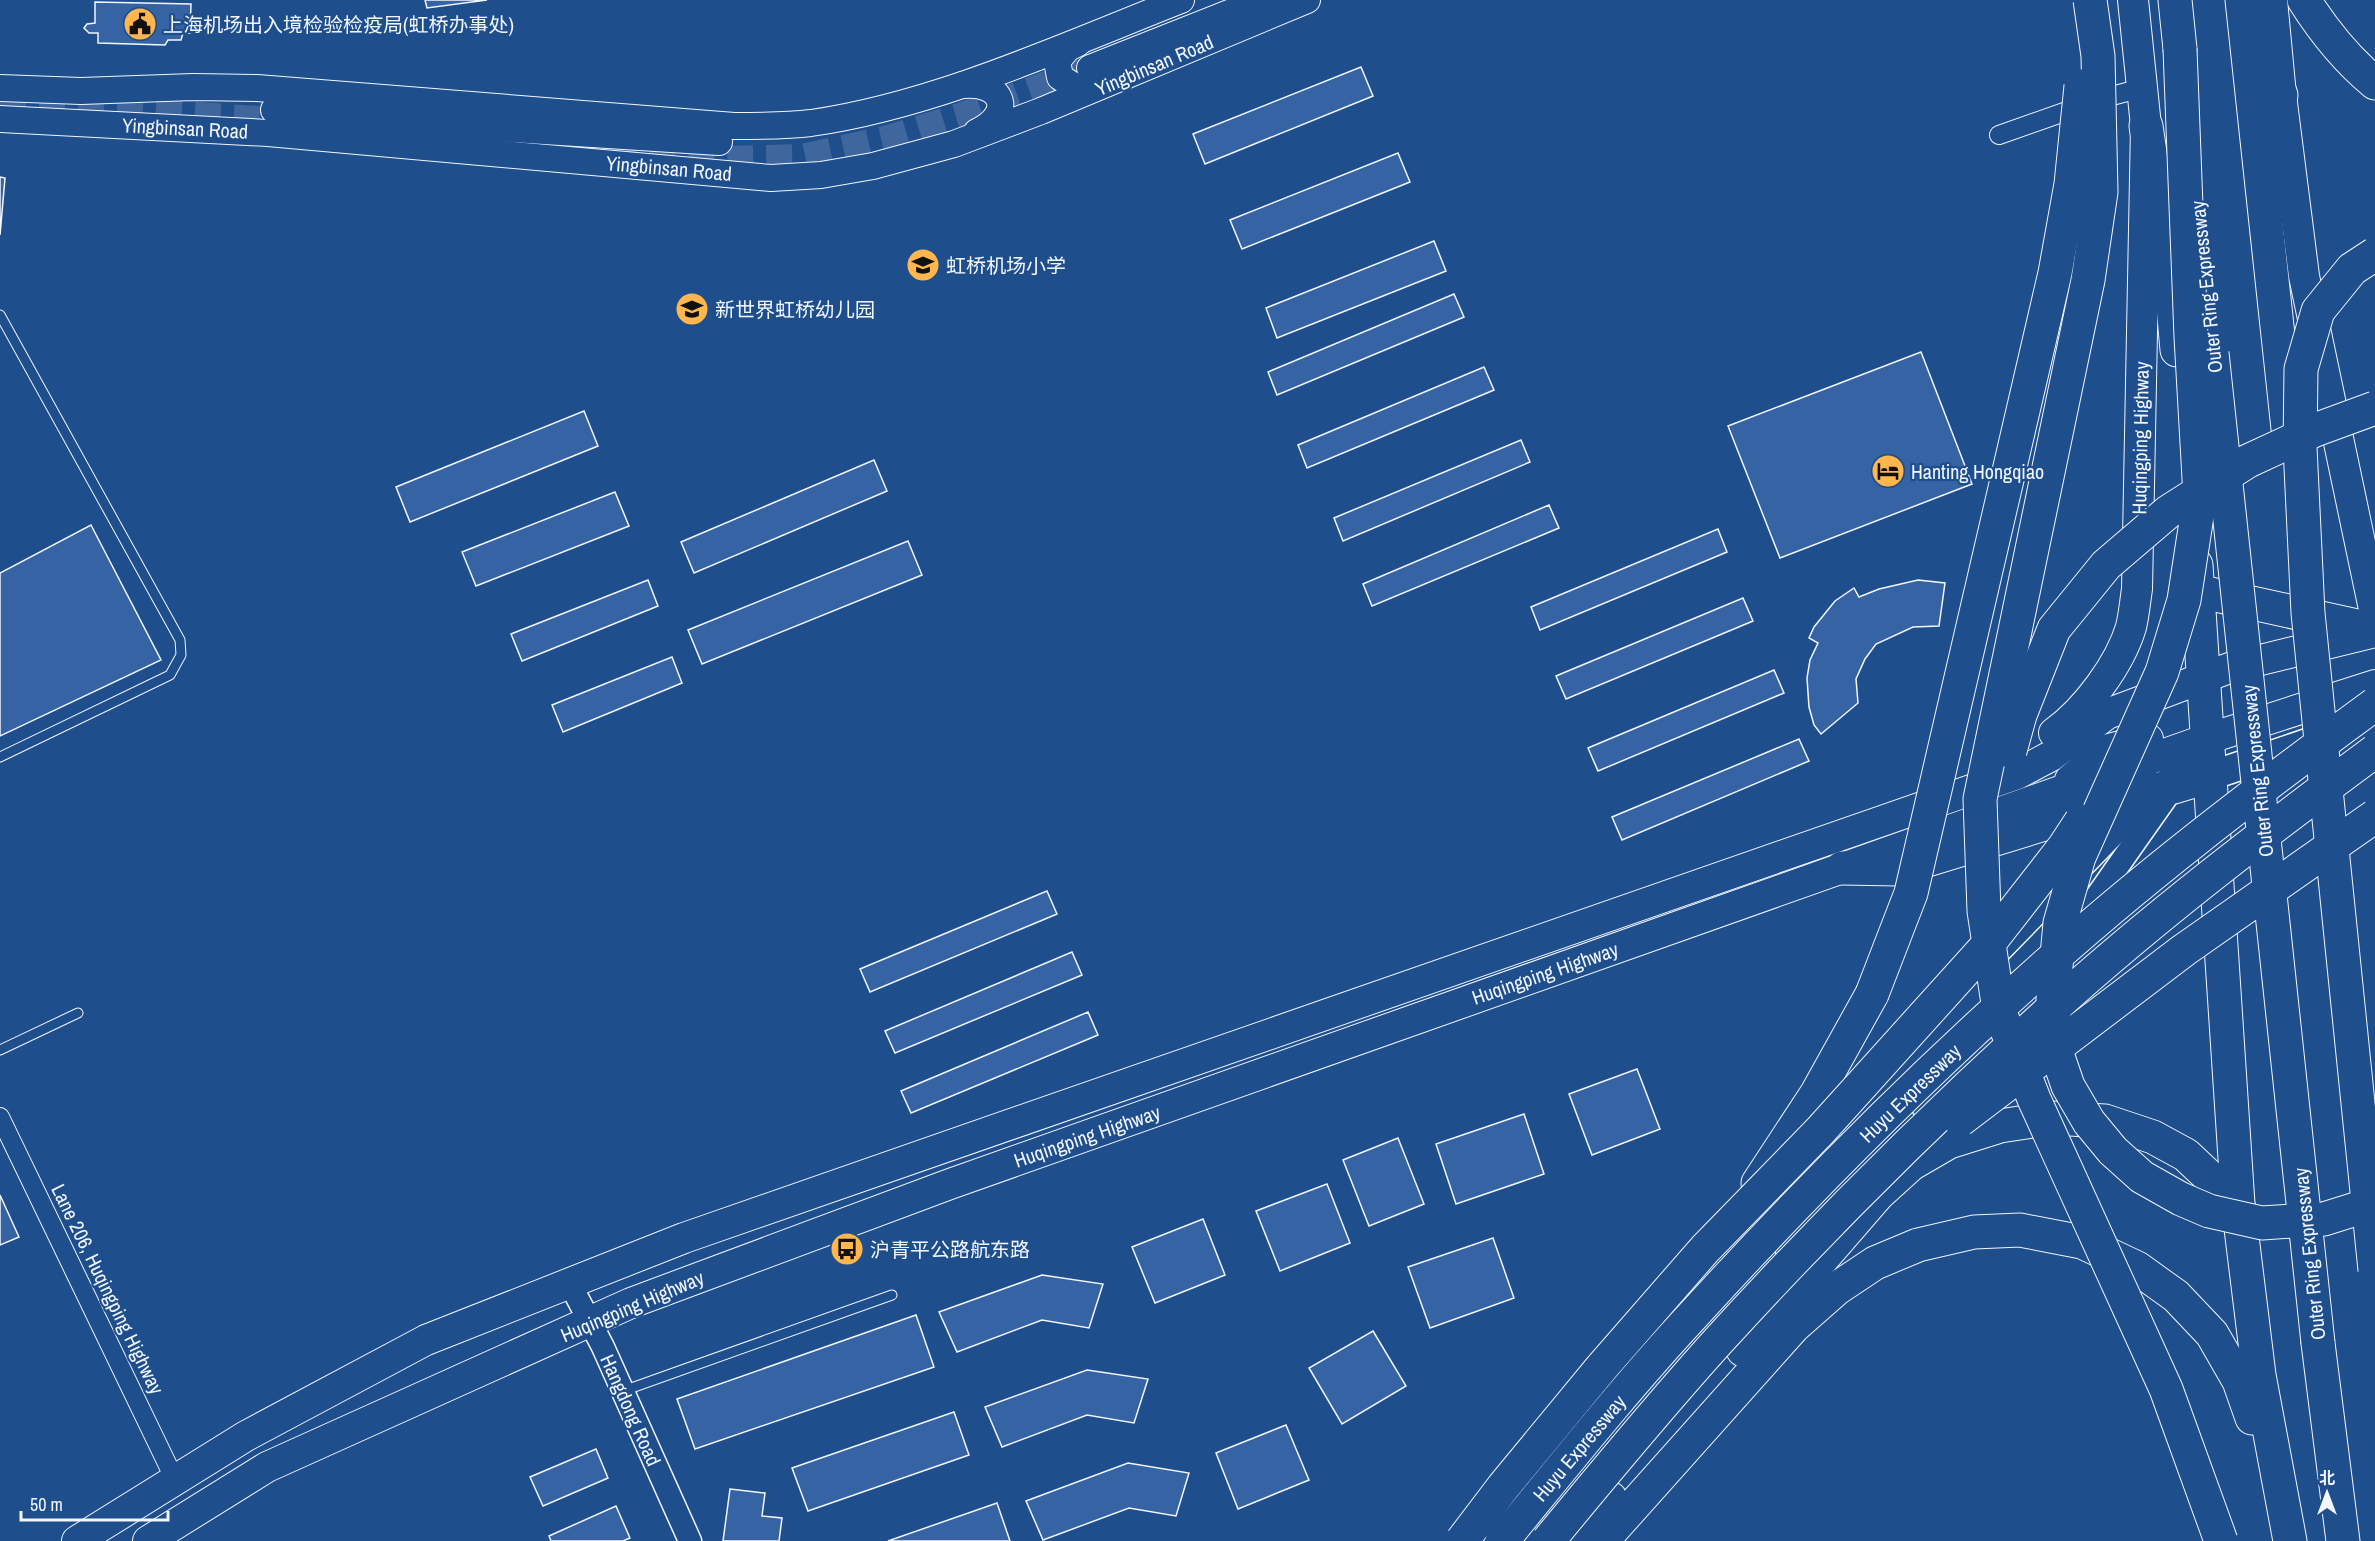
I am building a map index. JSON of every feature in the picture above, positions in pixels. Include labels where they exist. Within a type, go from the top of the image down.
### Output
[{"type":"highway","points":[[1460,1541],[1602,1367],[1705,1249],[1763,1177],[1817,1093],[1872,994],[1911,894],[2055,273],[2071,184],[2082,83],[2081,0]]},
{"type":"highway","points":[[2090,0],[2098,56],[2101,192],[2088,280],[1980,799],[1984,911],[1999,1010],[2034,1099],[2166,1389],[2221,1541]]},
{"type":"highway","name":"Huqingping Highway","points":[[1956,795],[2062,727],[2090,698],[2113,666],[2131,627],[2137,590],[2146,126],[2133,0]]},
{"type":"highway","name":"Outer Ring Expressway","points":[[2175,0],[2318,1343],[2343,1541]]},
{"type":"highway","points":[[2244,0],[2281,95]]},
{"type":"highway","points":[[2244,0],[2375,1270]]},
{"type":"highway","points":[[2272,0],[2281,95],[2304,276],[2375,614]]},
{"type":"highway","points":[[2304,0],[2317,21],[2362,72],[2375,83]]},
{"type":"highway","points":[[2316,0],[2375,58]]},
{"type":"highway","points":[[2180,50],[2191,337],[2200,496],[2184,600],[2162,672],[2079,857],[2060,923],[2053,999],[2055,1048],[2068,1086],[2089,1122],[2113,1151],[2142,1177],[2181,1199],[2209,1211],[2262,1223],[2324,1219],[2375,1203]]},
{"type":"highway","points":[[2146,126],[2173,306],[2198,591],[2238,1204],[2259,1375],[2288,1541]]},
{"type":"highway","points":[[2308,613],[2300,447],[2301,369],[2318,311],[2352,269],[2375,254]]},
{"type":"highway","points":[[1984,911],[1997,801],[2020,715],[2054,628],[2106,565],[2168,512],[2248,461],[2315,430],[2375,408]]},
{"type":"highway","points":[[2198,591],[2375,631]]},
{"type":"highway","name":"Huqingping Highway","points":[[77,1541],[246,1436],[426,1340],[569,1282],[695,1234],[2017,774],[2051,756],[2107,714],[2232,667],[2375,631]]},
{"type":"highway","name":"Huqingping Highway","points":[[148,1541],[267,1467],[631,1303],[950,1184],[2053,794],[2105,750],[2159,735],[2207,739],[2375,685]]},
{"type":"highway","points":[[2270,781],[2375,699]]},
{"type":"highway","name":"Huyu Expressway","points":[[1502,1541],[1693,1314],[1889,1112],[2028,981],[2145,881],[2270,781],[2375,704]]},
{"type":"highway","name":"Huyu Expressway","points":[[1548,1541],[1719,1340],[1838,1214],[1950,1104],[2052,1009],[2166,912],[2292,812],[2375,751]]},
{"type":"highway","points":[[1705,1249],[1820,1131],[1986,947],[2064,847],[2127,752]]},
{"type":"highway","points":[[1842,868],[1898,869],[2210,776]]},
{"type":"highway","points":[[1838,1214],[2184,950],[2375,816]]},
{"type":"highway","points":[[2184,950],[2375,835]]},
{"type":"highway","points":[[1571,1541],[1705,1393],[1878,1194],[1911,1164],[1949,1142],[2000,1126],[2052,1118],[2105,1121],[2153,1137],[2186,1155],[2238,1204]]},
{"type":"highway","points":[[1602,1541],[1794,1326],[1836,1289],[1875,1263],[1918,1245],[1974,1232],[2020,1230],[2082,1242],[2138,1268],[2176,1296],[2212,1334],[2239,1381],[2264,1453],[2288,1541]]},
{"type":"main road","name":"Yingbinsan Road","points":[[0,88],[81,91],[193,87],[257,88],[746,126],[810,123],[855,115],[964,85],[1181,0]]},
{"type":"main road","points":[[1102,31],[1068,48],[1058,61],[1060,77],[1075,87],[1262,0]]},
{"type":"main road","name":"Yingbinsan Road","points":[[0,119],[268,133],[771,177],[821,175],[873,166],[954,144],[1097,77],[1308,0]]},
{"type":"main road","points":[[274,110],[638,138],[758,142],[803,138],[852,127],[964,85],[985,85],[996,93],[1000,107],[997,119],[985,129],[954,144]]},
{"type":"main road","points":[[2210,776],[2375,721]]},
{"type":"street","points":[[1999,135],[2104,98],[2142,88]]},
{"type":"street","points":[[1460,1541],[1803,1153],[2166,788],[2207,739]]},
{"type":"street","points":[[1536,1541],[1776,1257],[2033,984],[2166,788]]},
{"type":"street","name":"Lane 206, Huqingping Highway","points":[[0,1118],[175,1480]]},
{"type":"street","name":"Hangdong Road","points":[[569,1282],[623,1391],[690,1541]]},
{"type":"lane","points":[[0,315],[180,640],[181,655],[170,675],[0,757]]},
{"type":"lane","points":[[0,1050],[78,1013]]},
{"type":"lane","points":[[623,1391],[892,1295]]},
{"type":"building","points":[[425,0],[487,0],[427,8]]},
{"type":"building","name":"上海机场出入境检验检疫局(虹桥办事处)","points":[[95,2],[191,4],[190,33],[183,33],[181,40],[168,40],[165,45],[98,43],[98,33],[89,33],[84,28],[87,24],[95,23]]},
{"type":"building","points":[[1361,67],[1373,96],[1205,164],[1193,134]]},
{"type":"building","points":[[1398,153],[1410,182],[1242,249],[1230,220]]},
{"type":"building","points":[[0,177],[5,178],[0,235]]},
{"type":"building","points":[[1434,241],[1446,271],[1277,338],[1266,308]]},
{"type":"building","points":[[1454,294],[1464,317],[1277,395],[1268,372]]},
{"type":"building","points":[[1921,352],[1972,484],[1780,558],[1728,426]]},
{"type":"building","points":[[1484,367],[1494,390],[1307,468],[1298,445]]},
{"type":"building","points":[[584,411],[598,446],[410,522],[396,487]]},
{"type":"building","points":[[1521,440],[1530,462],[1343,541],[1334,518]]},
{"type":"building","points":[[874,460],[887,491],[694,573],[681,542]]},
{"type":"building","points":[[615,492],[629,526],[476,586],[462,552]]},
{"type":"building","points":[[1549,505],[1559,528],[1372,606],[1363,584]]},
{"type":"building","points":[[91,525],[161,660],[0,736],[0,573]]},
{"type":"building","points":[[1718,529],[1727,552],[1540,630],[1531,607]]},
{"type":"building","points":[[908,541],[922,575],[702,664],[688,630]]},
{"type":"building","points":[[648,580],[658,606],[522,661],[511,634]]},
{"type":"building","points":[[1918,580],[1945,583],[1939,626],[1913,627],[1876,644],[1865,659],[1856,679],[1858,703],[1821,734],[1814,725],[1809,707],[1807,678],[1810,660],[1818,643],[1809,638],[1814,627],[1835,601],[1854,588],[1859,597],[1879,589]]},
{"type":"building","points":[[1743,598],[1753,621],[1566,699],[1556,676]]},
{"type":"building","points":[[672,657],[682,683],[563,732],[552,705]]},
{"type":"building","points":[[1774,670],[1784,693],[1598,771],[1588,748]]},
{"type":"building","points":[[1799,739],[1809,761],[1622,840],[1612,817]]},
{"type":"building","points":[[1047,891],[1057,914],[870,992],[860,969]]},
{"type":"building","points":[[1072,952],[1082,975],[895,1053],[885,1031]]},
{"type":"building","points":[[1088,1012],[1098,1035],[911,1113],[901,1091]]},
{"type":"building","points":[[1637,1069],[1660,1129],[1592,1155],[1569,1094]]},
{"type":"building","points":[[1524,1114],[1544,1174],[1456,1204],[1436,1144]]},
{"type":"building","points":[[1398,1138],[1424,1204],[1369,1226],[1343,1160]]},
{"type":"building","points":[[1327,1184],[1350,1243],[1280,1271],[1256,1211]]},
{"type":"building","points":[[0,1195],[19,1237],[0,1245]]},
{"type":"building","points":[[1203,1219],[1225,1275],[1155,1303],[1132,1247]]},
{"type":"building","points":[[1493,1238],[1514,1298],[1430,1328],[1408,1267]]},
{"type":"building","points":[[1042,1275],[1103,1284],[1089,1328],[1042,1320],[957,1352],[939,1312]]},
{"type":"building","points":[[916,1315],[934,1367],[695,1449],[677,1399]]},
{"type":"building","points":[[1373,1331],[1406,1386],[1342,1424],[1309,1368]]},
{"type":"building","points":[[1087,1370],[1148,1379],[1134,1423],[1087,1415],[1002,1447],[985,1407]]},
{"type":"building","points":[[954,1412],[969,1455],[808,1511],[792,1468]]},
{"type":"building","points":[[1286,1425],[1309,1480],[1238,1509],[1216,1453]]},
{"type":"building","points":[[596,1449],[608,1478],[543,1506],[530,1477]]},
{"type":"building","points":[[1128,1463],[1189,1473],[1176,1516],[1129,1508],[1043,1540],[1026,1501]]},
{"type":"building","points":[[730,1489],[765,1493],[762,1516],[782,1518],[779,1541],[723,1541]]},
{"type":"building","points":[[997,1503],[1010,1541],[888,1541]]},
{"type":"building","points":[[616,1506],[630,1538],[623,1541],[551,1541],[549,1536]]},
{"type":"tunnel","points":[[533,142],[724,159],[802,157],[885,139],[960,116],[1082,71]]},
{"type":"tunnel","points":[[0,104],[56,105],[299,122]]},
{"type":"place","name":"上海机场出入境检验检疫局(虹桥办事处)","points":[[140,24]]},
{"type":"place","name":"虹桥机场小学","points":[[923,265]]},
{"type":"place","name":"新世界虹桥幼儿园","points":[[692,309]]},
{"type":"place","name":"Hanting Hongqiao","points":[[1888,471]]},
{"type":"place","name":"沪青平公路航东路","points":[[847,1249]]}]
